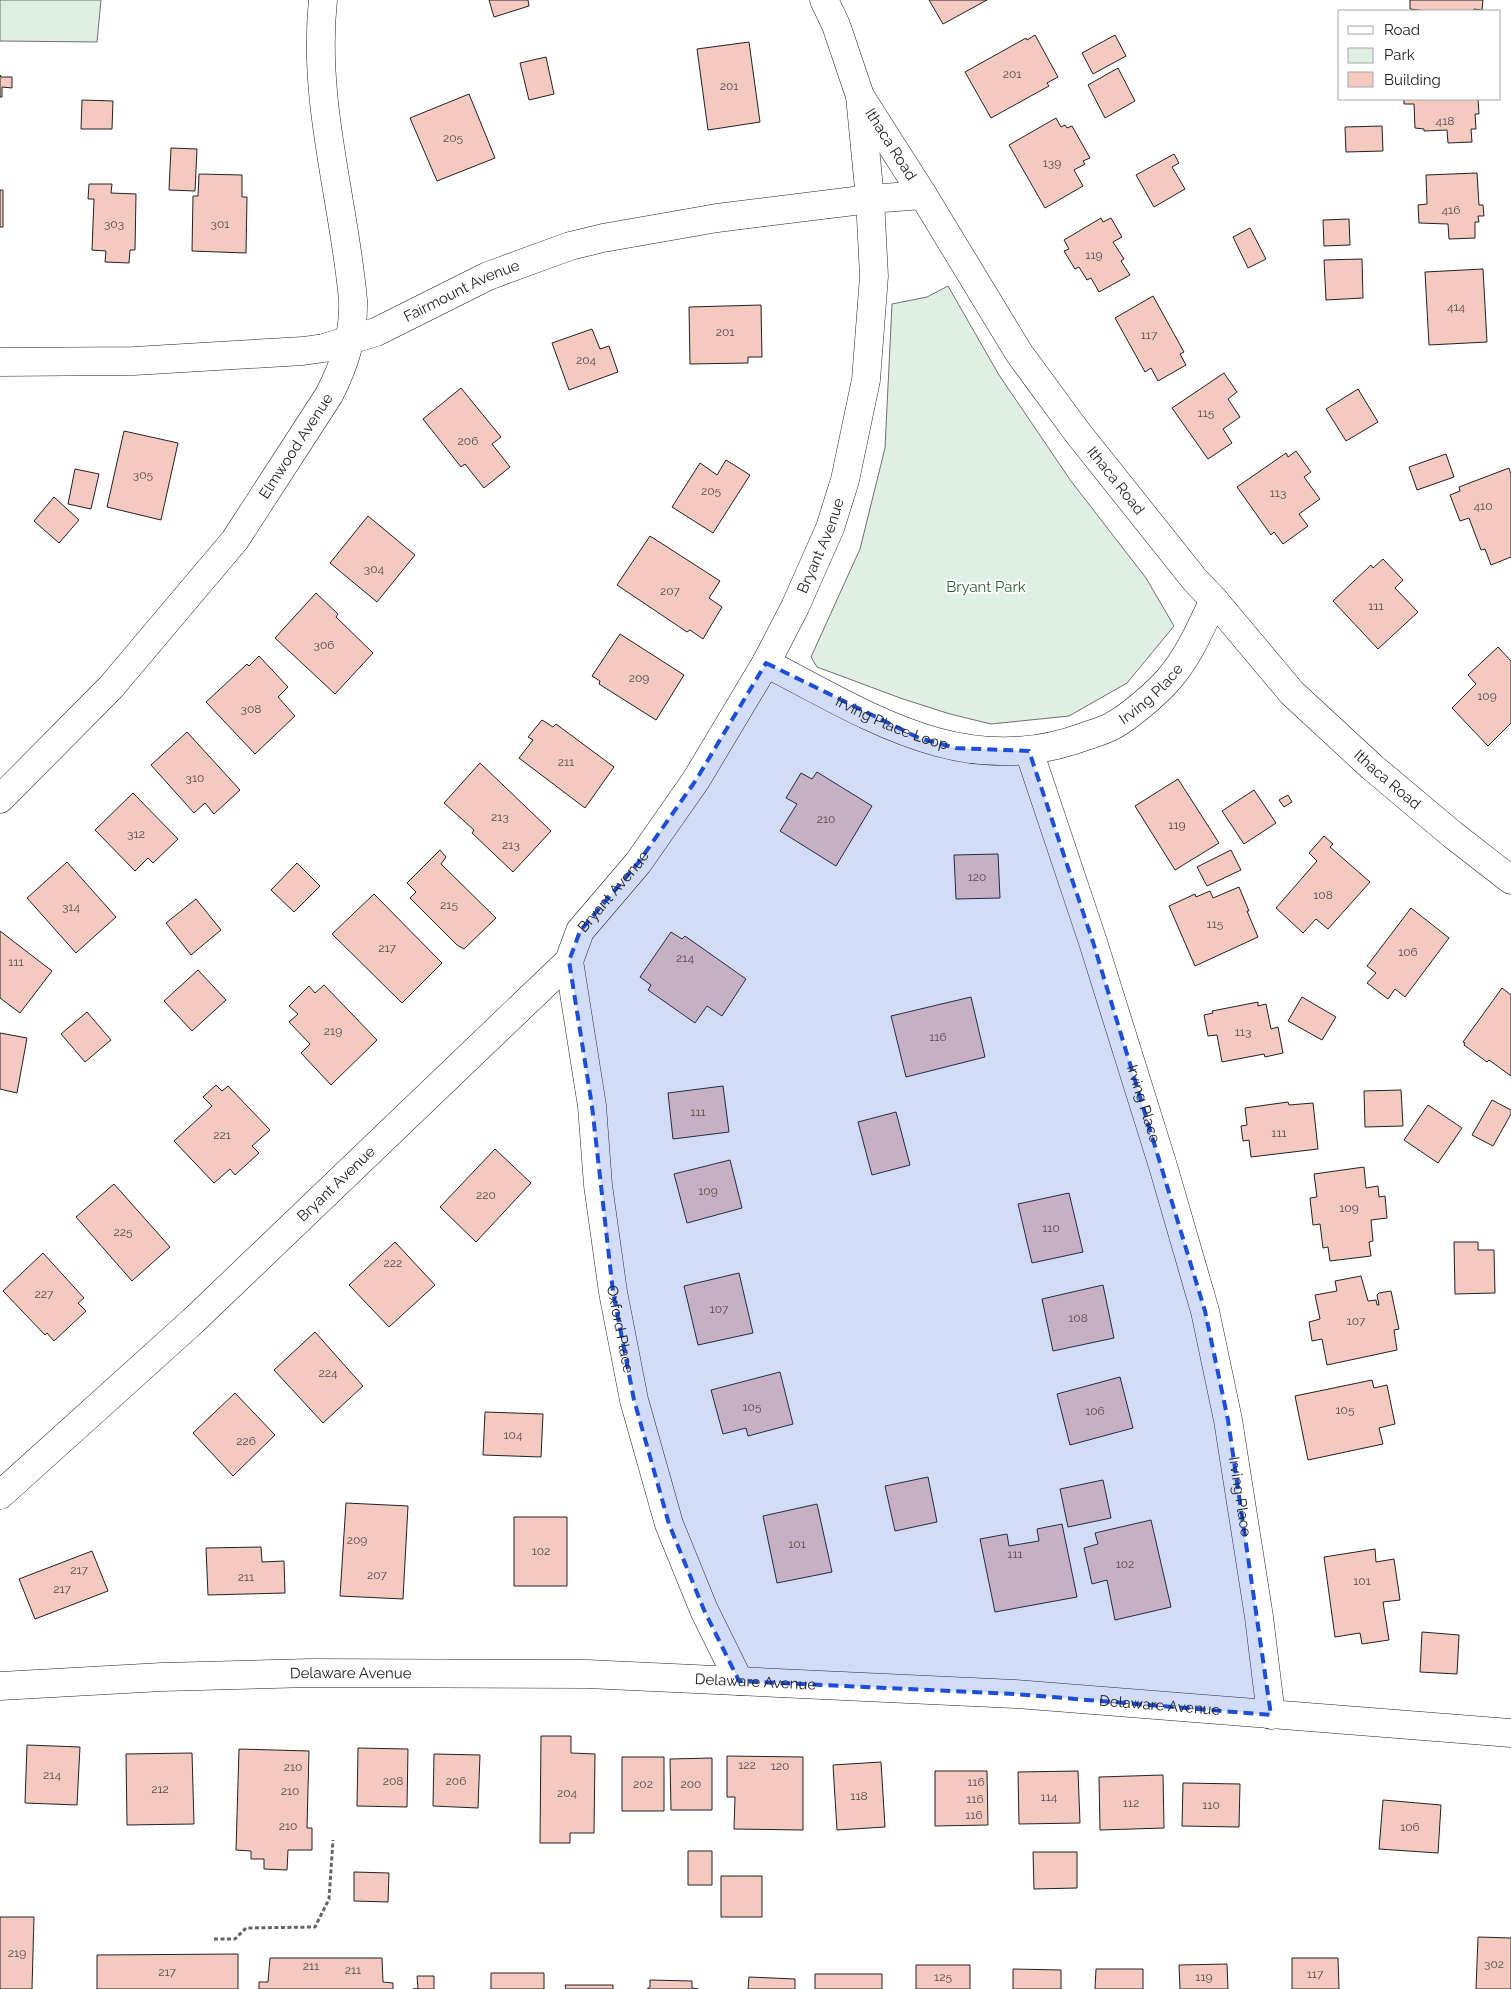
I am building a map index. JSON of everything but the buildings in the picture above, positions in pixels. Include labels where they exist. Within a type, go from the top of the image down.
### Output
[{"type":"street","name":"Elmwood Avenue","points":[[0,799],[111,687],[235,540],[329,395],[339,376],[350,341],[353,317],[351,284],[328,140],[322,79],[322,0]]},
{"type":"street","name":"Ithaca Road","points":[[824,0],[836,25],[860,96],[923,195],[1019,354],[1077,432],[1195,580],[1292,693],[1372,767],[1453,835],[1511,880]]},
{"type":"street","name":"Bryant Avenue","points":[[0,1495],[193,1321],[569,961],[580,931],[638,863],[696,780],[766,663],[794,607],[830,528],[845,480],[866,380],[874,276],[870,199],[860,96]]},
{"type":"street","name":"Fairmount Avenue","points":[[0,362],[134,361],[303,351],[350,341],[399,322],[488,276],[570,246],[603,238],[717,218],[870,199],[923,195]]},
{"type":"street","name":"Irving Place","points":[[1214,600],[1185,656],[1174,672],[1168,680],[1133,711],[1114,726],[1068,743],[1029,751],[1093,942],[1163,1166],[1205,1311],[1228,1420],[1259,1617],[1271,1715]]},
{"type":"street","name":"Irving Place Loop","points":[[766,663],[880,722],[919,738],[956,748],[995,752],[1029,751]]},
{"type":"street","name":"Oxford Place","points":[[569,961],[592,1106],[598,1185],[613,1292],[634,1400],[669,1524],[704,1610],[740,1681]]},
{"type":"street","name":"Delaware Avenue","points":[[0,1686],[162,1677],[311,1673],[587,1674],[1015,1694],[1511,1732]]},
{"type":"path","points":[[214,1939],[235,1939],[246,1928],[314,1927],[329,1899],[333,1840]]},
{"type":"highlighted area","points":[[766,663],[919,738],[956,748],[1029,751],[1093,942],[1205,1311],[1228,1420],[1271,1715],[1015,1694],[739,1681],[704,1610],[669,1524],[634,1400],[613,1292],[592,1106],[569,961],[580,931],[638,863],[696,780]]},
{"type":"green space","points":[[0,0],[101,0],[97,42],[0,41]]},
{"type":"green space","name":"Bryant Park","points":[[948,286],[999,375],[1071,481],[1146,578],[1174,626],[1127,683],[1069,716],[991,724],[950,714],[903,699],[817,667],[811,657],[860,549],[885,448],[892,304],[927,297]]}]
